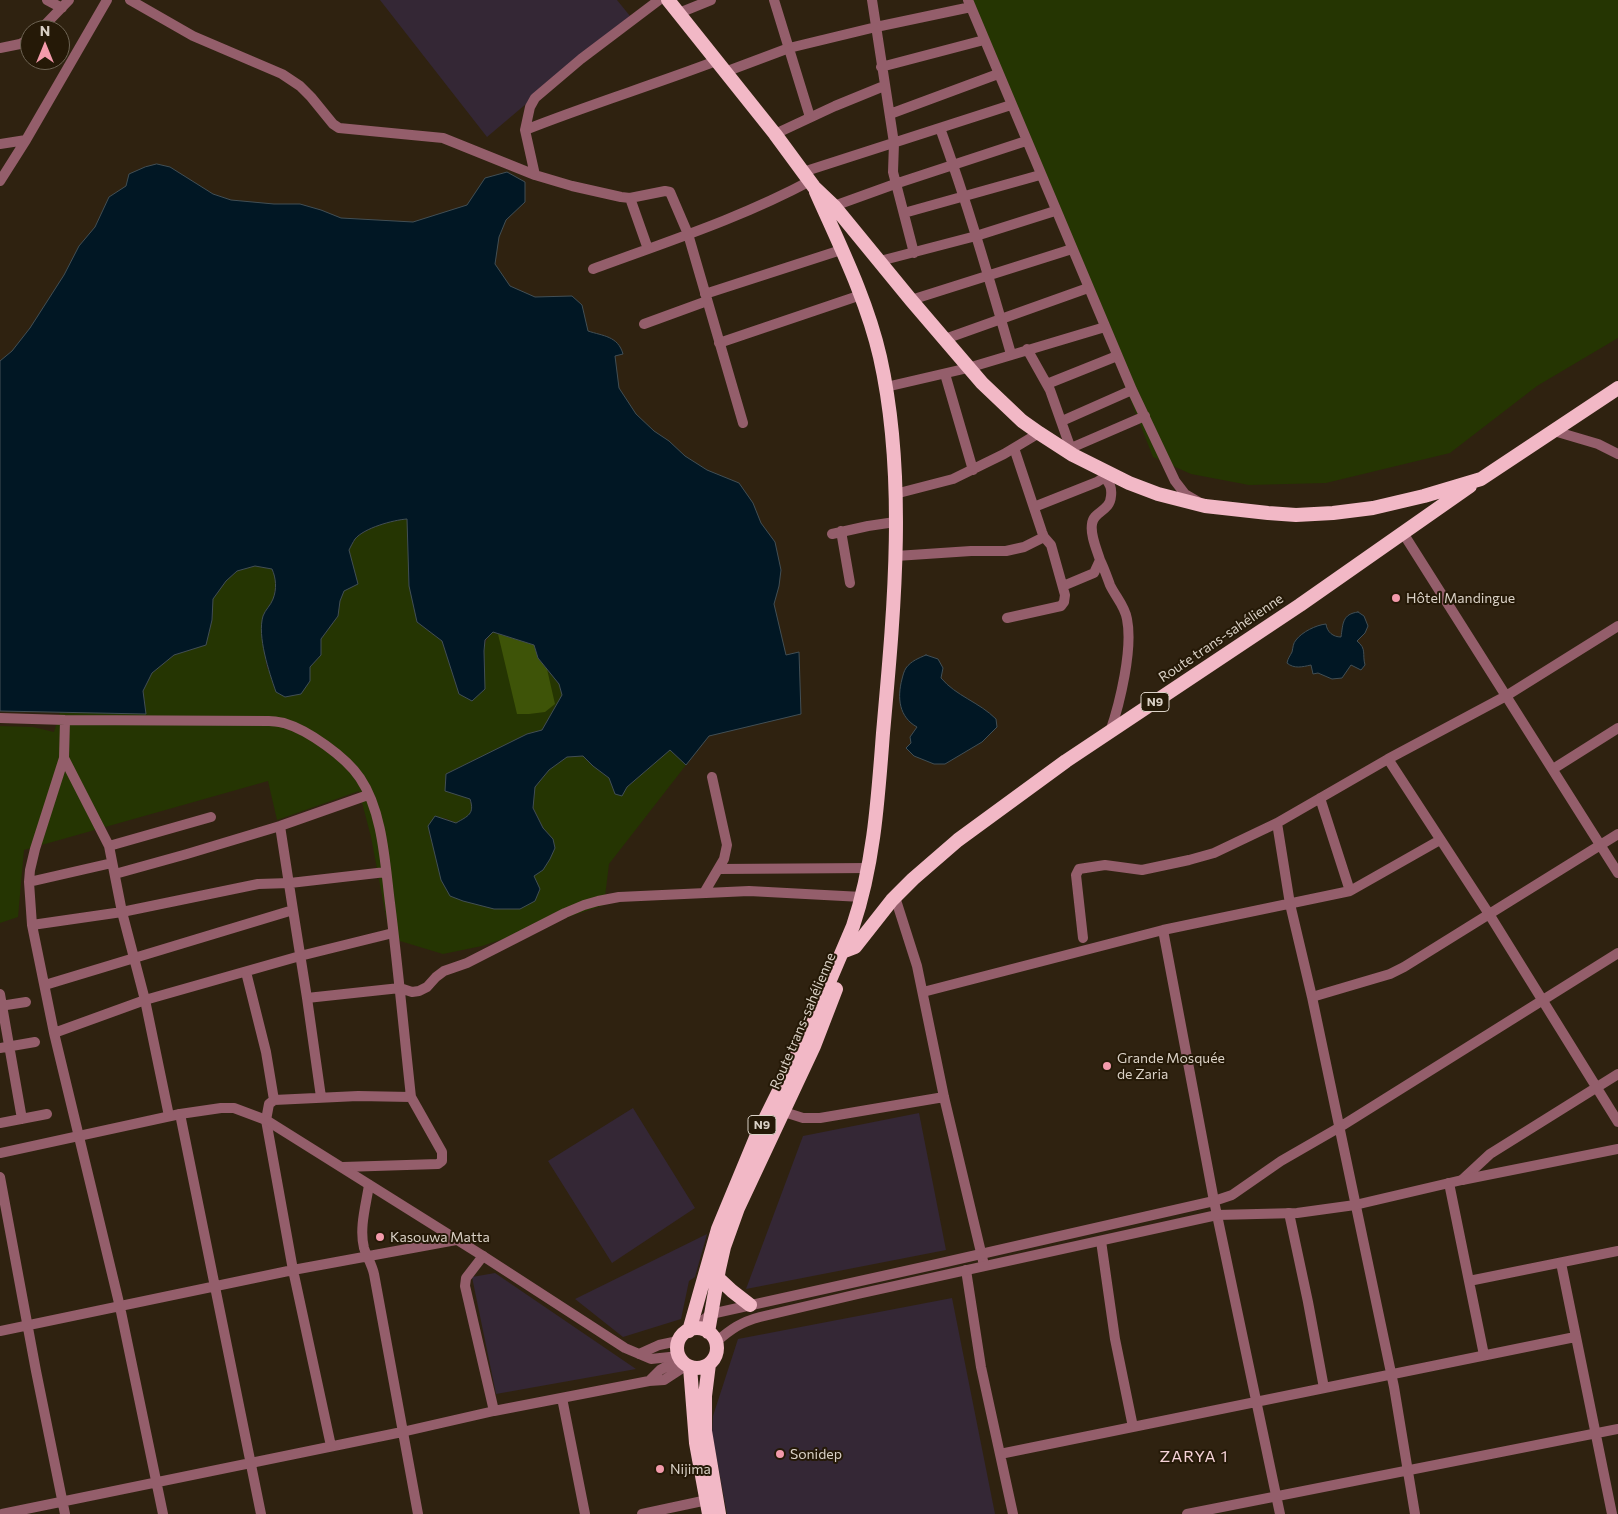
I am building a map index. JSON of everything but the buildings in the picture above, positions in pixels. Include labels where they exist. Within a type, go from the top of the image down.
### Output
[{"type":"highway","points":[[668,0],[775,134],[809,180],[834,206],[968,368],[1022,421],[1107,476],[1158,494],[1205,506],[1268,514],[1333,513],[1373,508],[1424,496],[1480,478],[1618,388]]},
{"type":"highway","name":"Route trans-sahélienne","points":[[710,1504],[705,1431],[705,1396],[709,1364],[716,1354],[712,1337],[712,1314],[717,1277],[724,1247],[777,1109],[807,1034],[847,951],[869,868],[881,763],[896,556],[892,438],[886,387],[880,356],[861,295],[809,180]]},
{"type":"highway","name":"Route trans-sahélienne","points":[[847,951],[857,944],[895,897],[958,840],[1066,761],[1300,605],[1480,478]]},
{"type":"highway","name":"Route trans-sahélienne","points":[[689,1331],[718,1229],[757,1135],[777,1109]]},
{"type":"highway","points":[[717,1277],[750,1305]]},
{"type":"highway","points":[[678,1341],[689,1331],[698,1329],[712,1337]]},
{"type":"highway","name":"Route trans-sahélienne","points":[[678,1341],[684,1362],[695,1434],[710,1504],[719,1514]]},
{"type":"highway","points":[[684,1362],[700,1368],[709,1364]]},
{"type":"street","points":[[47,0],[66,4]]},
{"type":"street","points":[[0,181],[26,140],[107,0]]},
{"type":"street","points":[[130,0],[193,36],[282,74],[306,91],[333,124],[339,128],[443,138],[535,175],[579,188],[630,198],[669,191],[688,234],[743,423]]},
{"type":"street","points":[[535,175],[525,130],[530,107],[535,98],[581,59],[659,0]]},
{"type":"street","points":[[679,13],[711,0]]},
{"type":"street","points":[[774,0],[810,117]]},
{"type":"street","points":[[872,0],[894,143],[892,165],[895,184],[914,252]]},
{"type":"street","points":[[50,20],[66,4]]},
{"type":"street","points":[[525,130],[581,108],[632,92],[789,48],[969,4],[1132,390],[1175,481],[1185,494],[1205,506]]},
{"type":"street","points":[[881,67],[984,40]]},
{"type":"street","points":[[0,48],[20,44]]},
{"type":"street","points":[[890,114],[998,74]]},
{"type":"street","points":[[775,134],[884,86]]},
{"type":"street","points":[[593,269],[756,207],[783,195],[809,180],[894,143],[1011,105]]},
{"type":"street","points":[[940,128],[964,195],[1011,354]]},
{"type":"street","points":[[0,144],[26,140]]},
{"type":"street","points":[[834,206],[1026,141]]},
{"type":"street","points":[[904,213],[1040,175]]},
{"type":"street","points":[[630,198],[648,249]]},
{"type":"street","points":[[880,261],[976,236],[1056,211]]},
{"type":"street","points":[[911,300],[1072,249]]},
{"type":"street","points":[[644,324],[706,297],[841,250]]},
{"type":"street","points":[[945,340],[1088,288]]},
{"type":"street","points":[[719,343],[861,295]]},
{"type":"street","points":[[886,387],[968,368],[1105,327]]},
{"type":"street","points":[[1027,349],[1047,384],[1072,452],[1145,416]]},
{"type":"street","points":[[1047,384],[1117,356]]},
{"type":"street","points":[[945,374],[973,470]]},
{"type":"street","points":[[1062,421],[1132,390]]},
{"type":"street","points":[[1554,431],[1598,444],[1618,454]]},
{"type":"street","points":[[895,494],[953,479],[1039,433]]},
{"type":"street","points":[[1007,618],[1061,606],[1065,595],[1051,545],[1044,537],[1014,448]]},
{"type":"street","points":[[1034,507],[1107,476],[1111,487],[1111,501],[1107,508],[1095,517],[1092,524],[1100,560],[1124,610],[1128,625],[1126,668],[1117,711],[1110,732]]},
{"type":"street","points":[[850,583],[836,532],[895,522]]},
{"type":"street","points":[[1403,532],[1618,873]]},
{"type":"street","points":[[896,556],[972,551],[1006,551],[1024,547],[1044,537]]},
{"type":"street","points":[[1063,586],[1094,573],[1100,560]]},
{"type":"street","points":[[1083,938],[1076,875],[1079,869],[1105,865],[1142,870],[1214,853],[1277,823],[1388,759],[1506,696],[1618,626]]},
{"type":"street","points":[[0,718],[269,721],[284,723],[307,734],[342,759],[361,779],[379,826],[400,988],[411,1096],[442,1152],[442,1161],[438,1164],[343,1168]]},
{"type":"street","points":[[65,720],[64,758],[35,848],[30,870],[32,925],[54,1033],[120,1306],[163,1514]]},
{"type":"street","points":[[1552,770],[1618,728]]},
{"type":"street","points":[[64,758],[108,846],[169,1116]]},
{"type":"street","points":[[1388,759],[1489,914],[1618,1122]]},
{"type":"street","points":[[704,893],[727,853],[727,845],[712,776]]},
{"type":"street","points":[[115,874],[280,826],[368,795]]},
{"type":"street","points":[[1320,798],[1350,891]]},
{"type":"street","points":[[108,846],[211,817]]},
{"type":"street","points":[[1277,823],[1290,904],[1340,1127],[1391,1375],[1415,1514]]},
{"type":"street","points":[[280,826],[321,1097]]},
{"type":"street","points":[[1312,997],[1390,974],[1404,967],[1618,834]]},
{"type":"street","points":[[923,992],[1163,930],[1350,891],[1440,840]]},
{"type":"street","points":[[29,882],[112,863]]},
{"type":"street","points":[[718,869],[869,868]]},
{"type":"street","points":[[32,925],[122,912],[258,884],[290,883],[386,872]]},
{"type":"street","points":[[307,998],[400,988],[412,992],[419,991],[444,971],[467,963],[584,905],[619,897],[780,892],[862,897]]},
{"type":"street","points":[[895,897],[918,966],[944,1097],[984,1266]]},
{"type":"street","points":[[45,985],[293,910]]},
{"type":"street","points":[[1163,930],[1214,1201],[1280,1514]]},
{"type":"street","points":[[54,1033],[144,1000],[300,956],[393,933]]},
{"type":"street","points":[[689,1331],[712,1314],[1214,1201],[1232,1195],[1287,1158],[1340,1127],[1618,953]]},
{"type":"street","points":[[246,972],[266,1052],[274,1100]]},
{"type":"street","points":[[0,994],[5,1047],[22,1119]]},
{"type":"street","points":[[1,1006],[26,1002]]},
{"type":"street","points":[[5,1047],[35,1042]]},
{"type":"street","points":[[1462,1180],[1490,1154],[1618,1074]]},
{"type":"street","points":[[331,1446],[293,1270],[266,1120],[269,1104],[274,1100],[321,1097],[411,1096]]},
{"type":"street","points":[[777,1109],[803,1118],[820,1118],[944,1097]]},
{"type":"street","points":[[0,1153],[169,1116],[221,1108],[234,1108],[266,1120],[626,1348],[651,1359],[684,1362]]},
{"type":"street","points":[[0,1123],[47,1114]]},
{"type":"street","points":[[180,1114],[261,1514]]},
{"type":"street","points":[[712,1337],[745,1321],[858,1294],[1217,1215],[1289,1213],[1356,1205],[1462,1180],[1618,1149]]},
{"type":"street","points":[[0,1177],[65,1514]]},
{"type":"street","points":[[1450,1183],[1484,1355]]},
{"type":"street","points":[[369,1185],[363,1228],[365,1249],[374,1274],[418,1514]]},
{"type":"street","points":[[1289,1213],[1324,1388]]},
{"type":"street","points":[[0,1331],[293,1270],[456,1240]]},
{"type":"street","points":[[1101,1241],[1116,1339],[1133,1427]]},
{"type":"street","points":[[1469,1281],[1618,1251]]},
{"type":"street","points":[[483,1256],[466,1278],[464,1286],[494,1411]]},
{"type":"street","points":[[1561,1262],[1612,1514]]},
{"type":"street","points":[[966,1270],[981,1367],[1013,1514]]},
{"type":"street","points":[[1000,1454],[1575,1337]]},
{"type":"street","points":[[639,1354],[678,1341]]},
{"type":"street","points":[[2,1514],[402,1432],[494,1411],[649,1381],[660,1370],[684,1362]]},
{"type":"street","points":[[562,1398],[585,1514]]},
{"type":"street","points":[[1187,1514],[1618,1428]]},
{"type":"street","points":[[642,1514],[710,1504]]},
{"type":"shaded area","points":[[380,0],[617,0],[630,16],[487,137]]},
{"type":"shaded area","points":[[633,1108],[695,1208],[612,1263],[548,1161]]},
{"type":"shaded area","points":[[919,1113],[946,1250],[746,1289],[803,1136]]},
{"type":"shaded area","points":[[707,1234],[695,1277],[689,1281],[681,1319],[623,1337],[575,1299]]},
{"type":"shaded area","points":[[495,1273],[636,1369],[496,1394],[472,1277]]},
{"type":"shaded area","name":"Sonidep","points":[[952,1298],[995,1514],[727,1514],[712,1433],[713,1416],[738,1339]]},
{"type":"green space","points":[[967,0],[1618,0],[1618,338],[1537,386],[1450,453],[1326,483],[1249,485],[1191,474],[1153,457],[1093,305]]},
{"type":"green space","points":[[407,519],[417,622],[442,641],[459,694],[485,668],[485,645],[493,632],[534,645],[538,658],[559,684],[562,695],[542,730],[527,734],[446,774],[468,798],[472,809],[469,815],[456,823],[445,818],[429,834],[434,848],[534,876],[553,839],[543,828],[533,807],[535,787],[549,770],[567,757],[583,756],[609,778],[615,794],[627,787],[670,750],[686,765],[609,864],[604,905],[482,946],[443,954],[390,938],[371,837],[359,791],[277,820],[268,781],[24,850],[18,917],[0,923],[0,726],[33,727],[54,732],[60,712],[146,714],[143,691],[152,673],[174,655],[206,645],[212,620],[213,599],[226,581],[237,571],[255,566],[272,569],[276,579],[274,598],[263,616],[262,636],[267,669],[310,681],[310,667],[321,655],[321,639],[338,616],[340,601],[352,564],[349,549],[353,541],[372,528]]},
{"type":"green space","points":[[498,634],[534,645],[538,658],[547,669],[555,704],[545,712],[517,714]]},
{"type":"water","points":[[157,164],[170,167],[213,194],[231,200],[274,204],[300,204],[341,218],[413,222],[467,205],[485,178],[507,172],[525,182],[525,202],[506,220],[499,237],[495,264],[510,286],[535,297],[572,296],[582,305],[588,331],[614,340],[621,348],[623,354],[615,356],[619,388],[636,414],[685,456],[707,470],[739,483],[753,503],[761,523],[775,542],[781,570],[774,604],[786,655],[799,652],[801,714],[709,736],[686,765],[670,750],[627,787],[622,796],[615,794],[609,778],[583,756],[567,757],[549,770],[535,787],[533,808],[543,828],[553,839],[555,848],[543,870],[534,876],[540,889],[535,901],[520,909],[494,909],[450,896],[441,880],[428,826],[435,816],[456,823],[471,811],[470,799],[445,791],[446,774],[527,734],[542,730],[562,695],[559,684],[538,658],[534,645],[493,632],[485,640],[485,689],[472,701],[459,694],[442,641],[417,622],[409,586],[407,519],[372,528],[354,540],[349,550],[358,584],[344,591],[340,601],[338,616],[321,639],[321,655],[310,667],[310,681],[301,694],[285,697],[276,692],[265,654],[262,634],[263,616],[274,595],[275,580],[272,569],[255,566],[237,571],[226,581],[213,599],[212,620],[206,645],[174,655],[152,673],[143,691],[146,714],[0,711],[0,361],[12,351],[30,328],[64,275],[79,246],[95,227],[109,197],[126,186],[129,174]]},
{"type":"water","points":[[1358,612],[1364,616],[1368,626],[1365,633],[1357,641],[1364,652],[1365,665],[1361,670],[1351,665],[1342,678],[1332,679],[1318,673],[1313,674],[1311,665],[1295,667],[1287,663],[1294,643],[1302,634],[1314,627],[1326,624],[1331,634],[1341,637],[1346,617]]},
{"type":"water","points":[[926,655],[938,659],[943,668],[941,678],[947,684],[996,719],[997,727],[982,742],[945,764],[934,764],[914,756],[906,748],[911,743],[910,737],[917,727],[906,718],[903,712],[900,700],[900,686],[906,668]]},
{"type":"place","name":"Hôtel Mandingue","points":[[1396,598]]},
{"type":"place","name":"Grande Mosquée de Zaria","points":[[1107,1066]]},
{"type":"place","name":"Kasouwa Matta","points":[[380,1237]]},
{"type":"place","name":"Sonidep","points":[[780,1454]]},
{"type":"place","name":"Nijima","points":[[660,1469]]},
{"type":"district","name":"ZARYA 1","points":[[1194,1457]]}]
